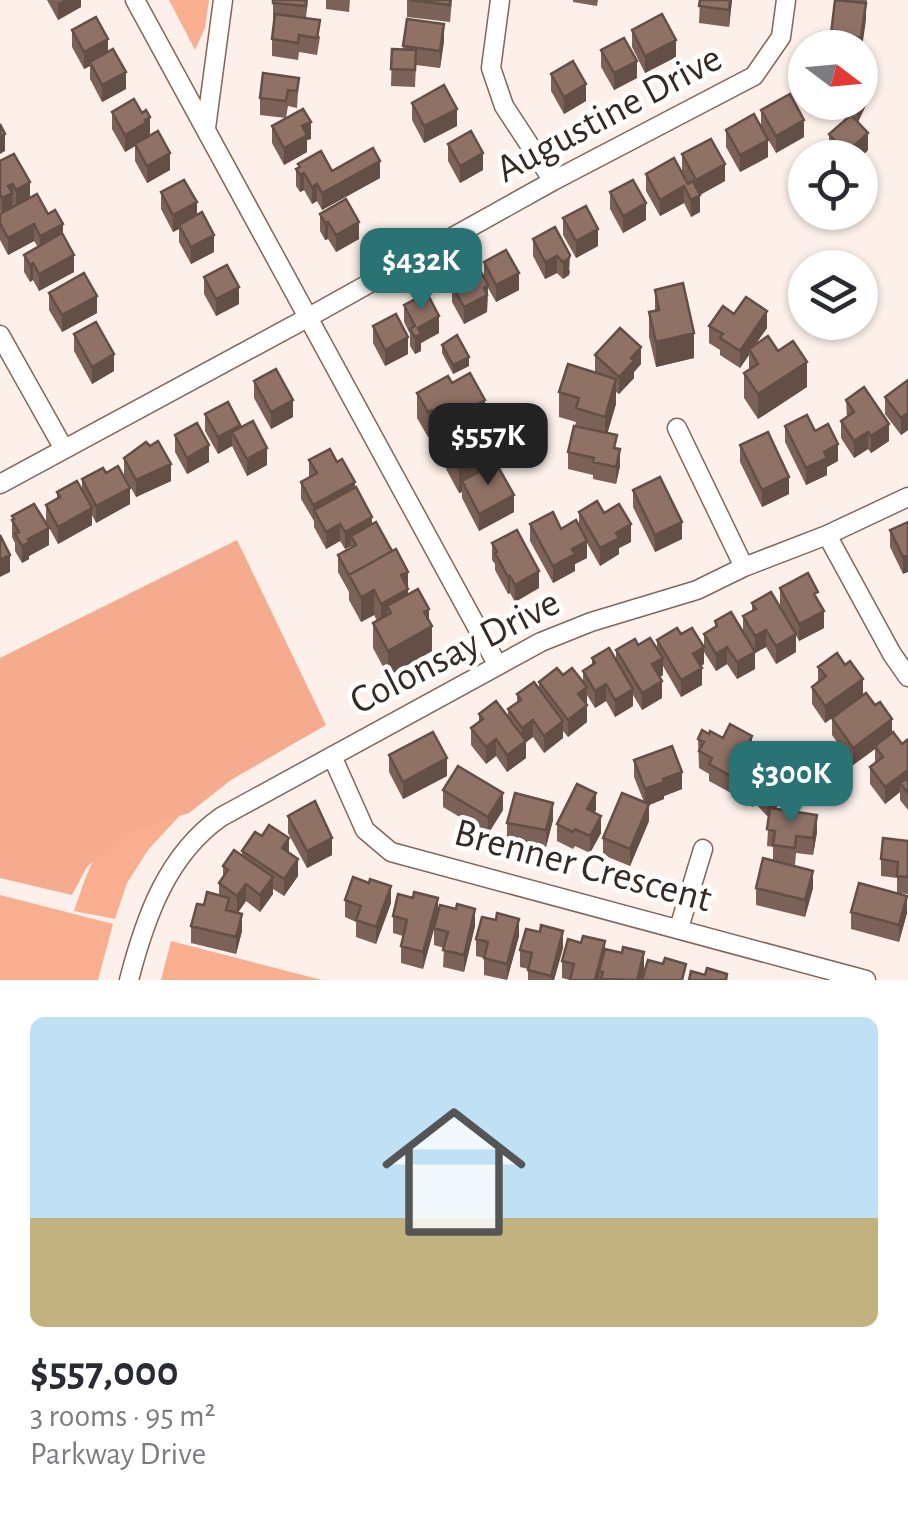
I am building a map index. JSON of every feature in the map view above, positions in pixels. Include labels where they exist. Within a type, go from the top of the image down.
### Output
[{"type":"street","points":[[135,0],[497,664]]},
{"type":"street","points":[[206,129],[223,0]]},
{"type":"street","points":[[500,0],[491,68],[504,106],[553,181]]},
{"type":"street","name":"Augustine Drive","points":[[0,484],[553,181],[754,76],[781,38],[786,0]]},
{"type":"street","points":[[0,335],[64,449]]},
{"type":"street","points":[[678,428],[744,567]]},
{"type":"street","name":"Colonsay Drive","points":[[128,980],[142,929],[169,872],[200,831],[221,816],[540,642],[590,622],[698,590],[908,497]]},
{"type":"street","points":[[827,535],[908,676]]},
{"type":"street","name":"Brenner Crescent","points":[[332,756],[365,830],[392,852],[866,980]]},
{"type":"street","points":[[679,928],[703,849]]},
{"type":"shaded area","points":[[169,0],[209,0],[205,28],[195,50]]},
{"type":"shaded area","points":[[237,540],[326,725],[231,780],[189,813],[124,833],[87,867],[72,895],[0,878],[0,658]]},
{"type":"shaded area","points":[[183,812],[148,850],[127,883],[115,919],[74,911],[91,866],[105,843],[136,826]]},
{"type":"shaded area","points":[[0,895],[113,924],[98,980],[0,980]]},
{"type":"shaded area","points":[[171,941],[322,980],[161,980]]},
{"type":"building","points":[[306,0],[306,6],[273,3]]},
{"type":"building","points":[[410,0],[450,0],[450,5]]},
{"type":"building","points":[[700,0],[730,0],[729,10],[699,6]]},
{"type":"building","points":[[835,0],[866,3],[862,30],[831,30]]},
{"type":"building","points":[[275,14],[320,20],[317,38],[299,35],[298,43],[272,39]]},
{"type":"building","points":[[662,14],[676,40],[645,56],[632,30]]},
{"type":"building","points":[[96,17],[108,39],[84,52],[72,30]]},
{"type":"building","points":[[407,19],[444,24],[440,51],[403,46]]},
{"type":"building","points":[[624,38],[637,61],[614,73],[601,50]]},
{"type":"building","points":[[113,49],[126,72],[102,85],[90,62]]},
{"type":"building","points":[[392,49],[416,50],[415,70],[391,69]]},
{"type":"building","points":[[573,61],[586,84],[564,97],[551,74]]},
{"type":"building","points":[[263,73],[299,78],[297,91],[288,90],[286,101],[260,98]]},
{"type":"building","points":[[444,85],[457,109],[424,126],[412,103]]},
{"type":"building","points":[[788,95],[788,120],[804,120],[776,136],[761,110]]},
{"type":"building","points":[[134,99],[142,113],[146,110],[150,117],[125,135],[112,112]]},
{"type":"building","points":[[303,109],[311,122],[302,126],[307,135],[284,148],[272,126]]},
{"type":"building","points":[[754,114],[768,140],[740,155],[726,130]]},
{"type":"building","points":[[845,120],[856,120],[868,133],[860,140],[834,140],[829,134]]},
{"type":"building","points":[[158,131],[170,153],[147,166],[135,144]]},
{"type":"building","points":[[471,131],[483,153],[460,166],[448,144]]},
{"type":"building","points":[[711,139],[725,164],[696,180],[682,154]]},
{"type":"building","points":[[373,148],[380,161],[322,193],[317,184],[312,187],[304,173],[300,175],[296,169],[321,151],[332,171]]},
{"type":"building","points":[[14,154],[30,182],[16,190],[13,184],[8,186],[12,193],[2,198],[0,161]]},
{"type":"building","points":[[674,158],[688,184],[693,181],[700,195],[691,200],[684,186],[660,200],[646,174]]},
{"type":"building","points":[[184,180],[197,202],[173,215],[161,192]]},
{"type":"building","points":[[633,180],[646,203],[623,216],[610,192]]},
{"type":"building","points":[[37,194],[48,214],[55,210],[63,224],[40,236],[34,224],[8,238],[0,214]]},
{"type":"building","points":[[346,199],[359,222],[336,235],[320,214]]},
{"type":"building","points":[[586,206],[598,229],[576,241],[563,218]]},
{"type":"building","points":[[202,212],[214,235],[191,247],[179,225]]},
{"type":"building","points":[[555,227],[570,255],[563,262],[557,256],[545,262],[533,239]]},
{"type":"building","points":[[62,233],[74,255],[39,274],[24,255]]},
{"type":"building","points":[[506,250],[519,273],[496,285],[484,262]]},
{"type":"building","points":[[227,265],[239,287],[216,299],[204,277]]},
{"type":"building","points":[[471,270],[477,275],[481,272],[488,285],[484,288],[487,295],[464,307],[452,285],[466,278],[464,274]]},
{"type":"building","points":[[84,273],[97,296],[62,315],[49,293]]},
{"type":"building","points":[[683,283],[694,333],[656,342],[649,312],[659,310],[655,290]]},
{"type":"building","points":[[427,293],[439,316],[418,328],[421,334],[415,337],[410,329],[415,326],[404,305]]},
{"type":"building","points":[[746,297],[767,311],[740,351],[709,326],[723,306],[734,314]]},
{"type":"building","points":[[396,314],[408,337],[385,350],[373,326]]},
{"type":"building","points":[[96,322],[114,354],[92,367],[74,334]]},
{"type":"building","points":[[620,328],[641,347],[619,377],[595,355]]},
{"type":"building","points":[[457,335],[469,357],[453,365],[442,345]]},
{"type":"building","points":[[768,336],[778,351],[793,341],[807,362],[758,394],[744,373],[758,364],[749,349]]},
{"type":"building","points":[[568,364],[616,379],[605,417],[576,408],[579,398],[559,392]]},
{"type":"building","points":[[276,369],[293,400],[271,412],[254,381]]},
{"type":"building","points":[[470,373],[485,400],[441,425],[417,393],[448,376],[452,383]]},
{"type":"building","points":[[908,380],[908,413],[901,418],[885,397]]},
{"type":"building","points":[[864,387],[889,424],[854,441],[841,421],[854,412],[846,400]]},
{"type":"building","points":[[228,402],[240,425],[218,437],[205,414]]},
{"type":"building","points":[[490,408],[504,434],[485,445],[488,453],[459,468],[446,444],[451,441],[445,431]]},
{"type":"building","points":[[807,415],[815,431],[828,424],[838,444],[824,452],[827,458],[806,468],[785,426]]},
{"type":"building","points":[[253,421],[267,448],[247,459],[232,432]]},
{"type":"building","points":[[197,423],[209,445],[187,458],[175,435]]},
{"type":"building","points":[[574,426],[617,435],[614,448],[620,449],[616,467],[568,452]]},
{"type":"building","points":[[768,432],[789,477],[762,490],[740,445]]},
{"type":"building","points":[[158,441],[171,464],[136,480],[124,458],[146,442],[150,446]]},
{"type":"building","points":[[330,449],[337,462],[342,459],[355,482],[313,505],[301,482],[317,473],[309,460]]},
{"type":"building","points":[[496,463],[514,495],[479,514],[462,481]]},
{"type":"building","points":[[118,466],[130,488],[96,506],[82,479],[103,468],[106,473]]},
{"type":"building","points":[[660,477],[682,522],[655,535],[633,490]]},
{"type":"building","points":[[77,481],[92,508],[58,527],[46,505],[60,497],[57,492]]},
{"type":"building","points":[[356,487],[372,517],[345,532],[340,524],[326,532],[314,510]]},
{"type":"building","points":[[597,501],[604,513],[619,504],[631,524],[616,533],[619,538],[600,548],[579,512]]},
{"type":"building","points":[[34,504],[49,528],[22,546],[12,516]]},
{"type":"building","points":[[553,512],[561,529],[576,520],[587,541],[572,549],[575,554],[553,566],[530,524]]},
{"type":"building","points":[[376,522],[392,551],[350,577],[338,555],[356,545],[351,536]]},
{"type":"building","points":[[908,522],[908,555],[903,557],[890,530]]},
{"type":"building","points":[[517,530],[539,571],[515,585],[492,543]]},
{"type":"building","points":[[0,535],[10,555],[0,560]]},
{"type":"building","points":[[396,549],[408,572],[401,575],[408,589],[381,604],[374,590],[361,597],[349,575]]},
{"type":"building","points":[[808,573],[824,611],[799,624],[780,588]]},
{"type":"building","points":[[418,589],[429,609],[424,612],[432,626],[388,651],[373,623],[391,613],[387,606]]},
{"type":"building","points":[[771,592],[796,634],[776,646],[766,630],[755,636],[743,616],[756,609],[752,603]]},
{"type":"building","points":[[731,612],[755,652],[737,662],[727,647],[716,654],[704,634],[717,626],[715,621]]},
{"type":"building","points":[[677,628],[681,634],[692,628],[704,647],[693,654],[702,668],[681,680],[657,640]]},
{"type":"building","points":[[650,638],[663,658],[652,664],[662,681],[642,693],[616,650],[635,639],[638,645]]},
{"type":"building","points":[[609,648],[633,689],[615,700],[606,684],[595,691],[583,671],[595,663],[592,658]]},
{"type":"building","points":[[837,653],[845,665],[850,661],[863,679],[825,706],[812,687],[826,676],[818,667]]},
{"type":"building","points":[[557,668],[563,675],[572,668],[587,687],[578,694],[587,705],[568,720],[539,682]]},
{"type":"building","points":[[534,682],[563,721],[544,736],[533,720],[522,728],[508,709],[521,700],[517,694]]},
{"type":"building","points":[[866,693],[875,705],[880,702],[892,719],[853,748],[832,718]]},
{"type":"building","points":[[496,701],[526,741],[507,755],[496,739],[486,747],[471,728],[483,719],[479,714]]},
{"type":"building","points":[[730,724],[752,736],[731,776],[709,764],[712,758],[699,751],[704,742],[698,739],[702,730],[723,738]]},
{"type":"building","points":[[433,732],[447,758],[403,782],[389,755]]},
{"type":"building","points":[[893,732],[902,744],[908,742],[908,770],[885,787],[870,767],[883,757],[875,746]]},
{"type":"building","points":[[768,745],[783,761],[773,771],[784,783],[767,799],[737,775]]},
{"type":"building","points":[[672,746],[682,772],[645,789],[634,760]]},
{"type":"building","points":[[458,766],[503,793],[488,817],[443,790]]},
{"type":"building","points":[[577,784],[596,793],[587,809],[601,816],[590,836],[557,824]]},
{"type":"building","points":[[515,793],[553,803],[546,830],[507,823]]},
{"type":"building","points":[[622,793],[649,804],[630,849],[603,838]]},
{"type":"building","points":[[315,801],[332,838],[307,851],[288,816]]},
{"type":"building","points":[[770,808],[817,815],[813,838],[796,836],[795,848],[773,845],[775,831],[767,829]]},
{"type":"building","points":[[269,825],[289,838],[282,848],[298,859],[284,879],[242,851],[255,832],[262,836]]},
{"type":"building","points":[[883,838],[908,841],[908,877],[897,876],[898,862],[881,859]]},
{"type":"building","points":[[234,850],[273,877],[260,895],[246,884],[237,896],[219,883],[228,870],[223,866]]},
{"type":"building","points":[[763,858],[813,871],[805,900],[756,888]]},
{"type":"building","points":[[353,877],[391,886],[376,927],[356,920],[361,906],[345,900]]},
{"type":"building","points":[[859,883],[907,896],[899,925],[851,912]]},
{"type":"building","points":[[207,892],[229,898],[226,910],[242,914],[236,937],[191,926],[197,904],[204,905]]},
{"type":"building","points":[[414,892],[438,898],[423,952],[401,946],[407,920],[393,916],[398,894],[413,898]]},
{"type":"building","points":[[457,904],[475,909],[464,955],[443,950],[448,932],[434,928],[440,905],[456,909]]},
{"type":"building","points":[[497,913],[519,919],[507,964],[484,958],[488,942],[476,939],[482,917],[496,920]]},
{"type":"building","points":[[541,925],[563,931],[551,976],[528,970],[532,953],[520,950],[526,929],[540,932]]},
{"type":"building","points":[[583,936],[605,941],[595,980],[570,980],[574,964],[562,961],[568,939],[581,943]]},
{"type":"building","points":[[623,947],[644,952],[637,980],[601,979],[603,972],[599,971],[605,949],[622,953]]},
{"type":"building","points":[[665,958],[686,964],[682,980],[642,980],[648,960],[663,964]]},
{"type":"building","points":[[707,968],[727,974],[726,980],[689,980],[691,971],[705,975]]}]
